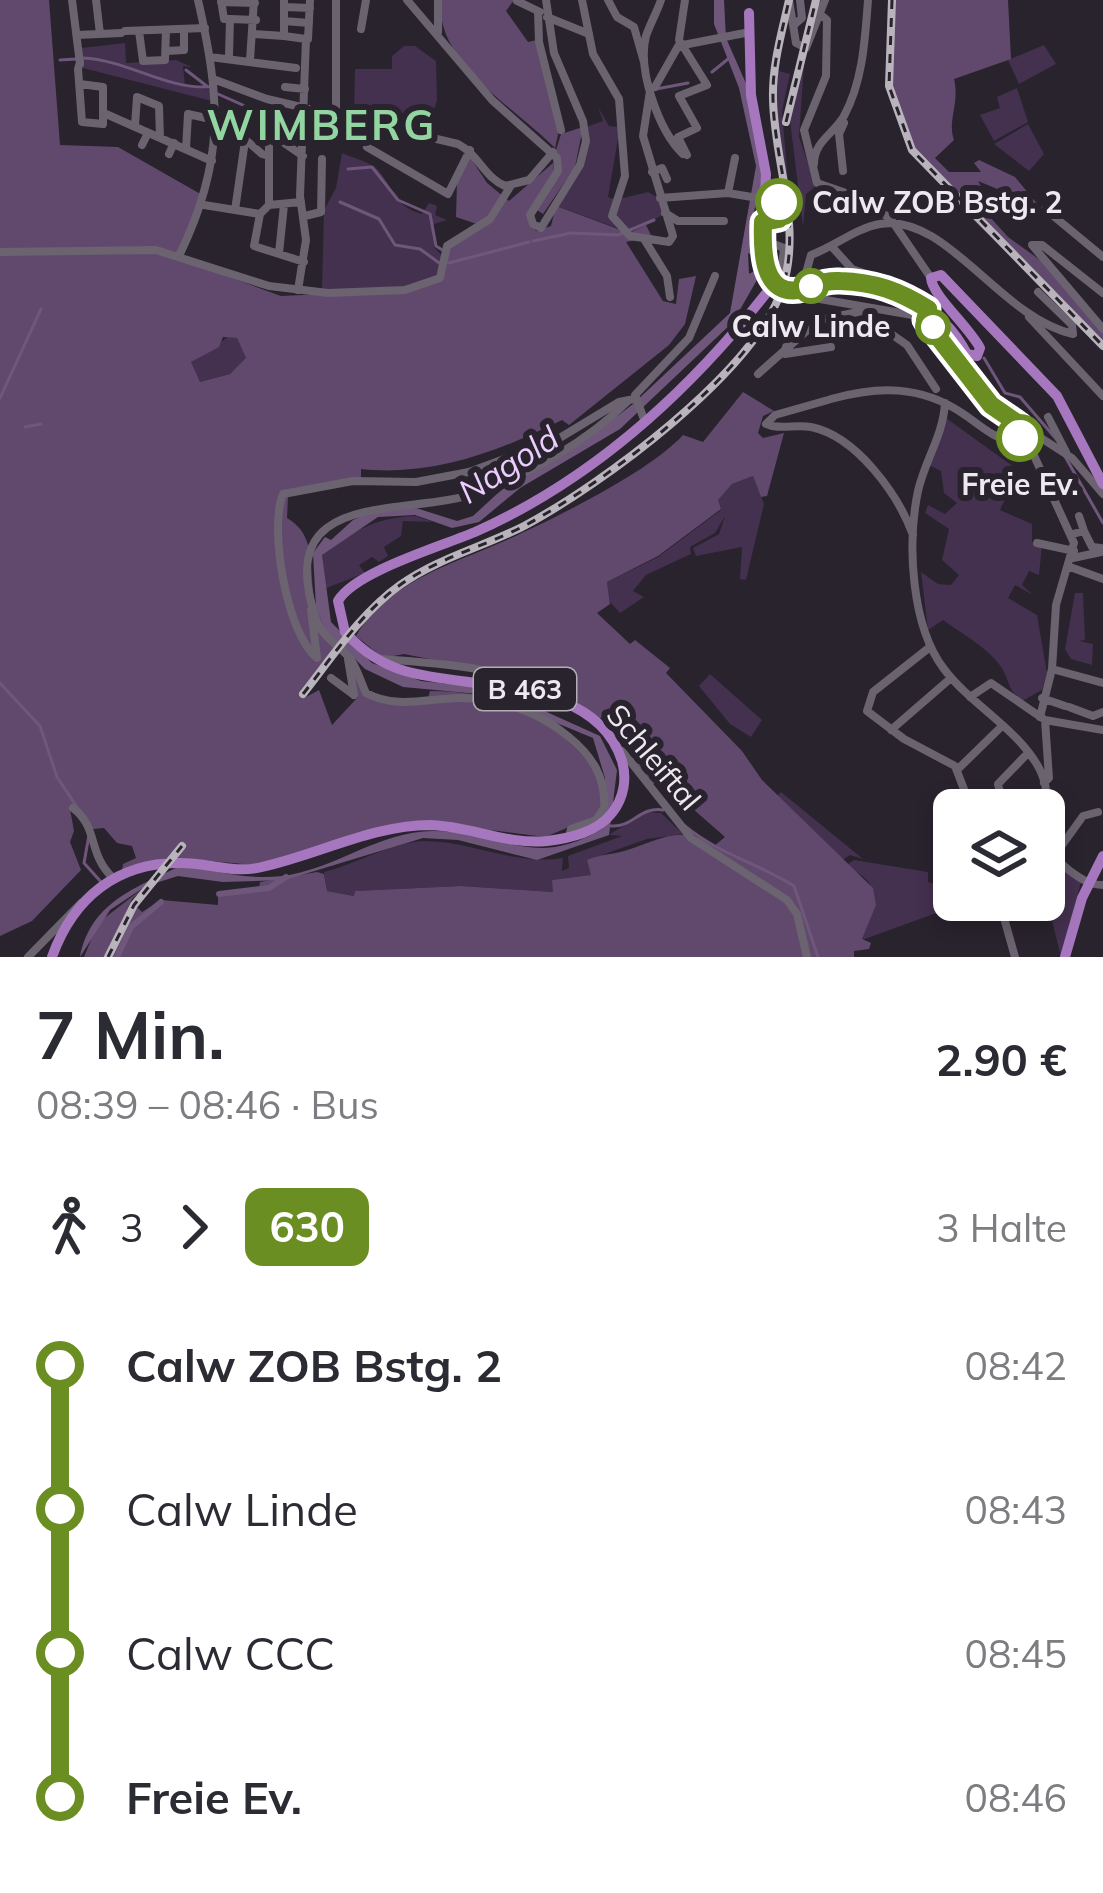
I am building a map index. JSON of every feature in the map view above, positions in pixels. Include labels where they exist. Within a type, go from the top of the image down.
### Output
[{"type":"main road","points":[[749,7],[748,61],[766,168],[757,197],[772,283],[803,289],[830,281],[890,288],[952,328],[968,356],[979,354],[974,337],[931,288],[931,278],[943,277],[987,330],[1057,396],[1103,484]]},
{"type":"main road","name":"B 463","points":[[106,882],[177,863],[227,871],[257,868],[419,826],[528,841],[569,837],[598,826],[618,804],[624,786],[616,748],[585,718],[538,693],[489,677],[413,674],[382,659],[341,617],[345,596],[368,578],[537,498],[728,344],[772,283]]},
{"type":"main road","points":[[1065,957],[1082,898],[1097,877]]},
{"type":"main road","points":[[52,957],[81,903],[106,882]]},
{"type":"street","points":[[72,0],[82,123],[103,124],[103,87],[80,80]]},
{"type":"street","points":[[96,0],[100,34]]},
{"type":"street","points":[[179,256],[204,205],[212,160],[213,79],[198,0]]},
{"type":"street","points":[[336,0],[336,112]]},
{"type":"street","points":[[361,29],[366,0]]},
{"type":"street","points":[[438,0],[440,38]]},
{"type":"street","points":[[409,1],[498,106],[549,155],[558,171],[530,215],[538,228],[548,224],[557,195],[580,165],[586,135],[554,53],[546,0]]},
{"type":"street","points":[[582,0],[598,65],[620,99],[625,176],[612,215],[626,233],[672,241],[643,136],[652,89],[680,44],[685,0]]},
{"type":"street","points":[[661,0],[645,40],[647,63],[670,140],[687,155],[678,136],[697,128],[679,94],[707,85],[680,44]]},
{"type":"street","points":[[789,0],[798,45],[808,48],[825,0]]},
{"type":"street","points":[[795,23],[802,19],[800,0]]},
{"type":"street","points":[[843,171],[839,134],[860,73],[868,0]]},
{"type":"street","points":[[229,56],[221,1],[255,2],[250,60]]},
{"type":"street","points":[[517,1],[589,34]]},
{"type":"street","points":[[284,36],[284,3],[310,4],[308,39]]},
{"type":"street","points":[[612,3],[634,27],[637,48],[647,63]]},
{"type":"street","points":[[821,15],[827,23],[827,71],[804,130],[821,188]]},
{"type":"street","points":[[546,16],[538,42],[561,130]]},
{"type":"street","points":[[226,20],[256,20]]},
{"type":"street","points":[[284,22],[309,23]]},
{"type":"street","points":[[77,35],[205,28]]},
{"type":"street","points":[[167,51],[185,49],[184,29]]},
{"type":"street","points":[[139,31],[140,60],[165,60],[166,30]]},
{"type":"street","points":[[680,44],[750,32]]},
{"type":"street","points":[[254,34],[306,39],[304,262],[298,290]]},
{"type":"street","points":[[694,62],[697,43]]},
{"type":"street","points":[[210,57],[296,68]]},
{"type":"street","points":[[213,79],[470,150],[495,182],[511,187]]},
{"type":"street","points":[[285,87],[305,89]]},
{"type":"street","points":[[135,125],[136,97],[161,107],[160,138]]},
{"type":"street","points":[[106,114],[212,160]]},
{"type":"street","points":[[186,149],[188,114],[215,117],[269,156]]},
{"type":"street","points":[[821,188],[815,150],[844,116]]},
{"type":"street","points":[[302,124],[331,133]]},
{"type":"street","points":[[142,145],[148,133]]},
{"type":"street","points":[[303,156],[272,136],[268,205],[260,214],[254,246],[304,262]]},
{"type":"street","points":[[235,210],[245,141]]},
{"type":"street","points":[[169,154],[174,143]]},
{"type":"street","points":[[367,147],[448,194],[470,150]]},
{"type":"street","points":[[0,252],[156,250],[298,290],[355,293],[433,284],[446,269],[447,246],[490,219],[511,187],[530,180],[549,155]]},
{"type":"street","points":[[192,167],[197,156]]},
{"type":"street","points":[[728,193],[735,158]]},
{"type":"street","points":[[305,216],[321,212],[322,159]]},
{"type":"street","points":[[652,172],[662,168],[667,179]]},
{"type":"street","points":[[821,188],[852,194],[897,226],[931,278]]},
{"type":"street","points":[[660,198],[687,193],[757,197]]},
{"type":"street","points":[[268,205],[301,202]]},
{"type":"street","points":[[204,205],[260,214]]},
{"type":"street","points":[[279,254],[284,205]]},
{"type":"street","points":[[1045,209],[1103,257]]},
{"type":"street","points":[[664,213],[682,221],[724,221]]},
{"type":"street","points":[[1038,292],[1074,332],[1005,301],[940,239],[897,226],[873,225],[809,256],[803,289],[814,298],[857,308],[926,313],[991,405],[1022,430],[1064,452]]},
{"type":"street","points":[[644,239],[667,276],[670,297]]},
{"type":"street","points":[[762,240],[784,248],[782,267],[772,283]]},
{"type":"street","points":[[1103,293],[1042,244],[1032,245],[1103,329]]},
{"type":"street","points":[[833,248],[847,265],[890,283],[890,288]]},
{"type":"street","points":[[632,400],[558,440],[469,472],[416,482],[352,482],[283,494],[276,546],[294,618],[317,658],[310,636],[311,548],[350,515],[379,505],[436,505],[480,492],[570,446],[632,400],[689,338],[715,275]]},
{"type":"street","points":[[758,374],[794,338],[826,316],[853,317],[857,308]]},
{"type":"street","points":[[857,308],[907,345],[936,389]]},
{"type":"street","points":[[1029,315],[1103,396]]},
{"type":"street","points":[[794,338],[785,354],[831,347]]},
{"type":"street","points":[[913,536],[895,501],[841,439],[817,428],[766,424],[775,415],[830,399],[897,389],[945,403],[1000,439],[1013,442],[1022,430]]},
{"type":"street","points":[[632,400],[643,417]]},
{"type":"street","points":[[945,403],[941,434],[918,493],[913,536],[920,611],[930,647],[951,678],[1028,754],[1044,783]]},
{"type":"street","points":[[1048,417],[1064,452],[1103,494]]},
{"type":"street","points":[[1022,430],[1078,532],[1101,550]]},
{"type":"street","points":[[1044,789],[1049,772],[1042,698],[1052,669],[1056,605],[1072,559],[1079,516]]},
{"type":"street","points":[[1037,542],[1103,579]]},
{"type":"street","points":[[1072,559],[1101,550]]},
{"type":"street","points":[[312,601],[320,628],[349,658],[367,694],[383,702],[479,700],[547,721],[594,761],[604,808],[596,820],[571,829],[569,837]]},
{"type":"street","points":[[930,647],[873,692],[867,711],[907,744],[958,771],[964,789]]},
{"type":"street","points":[[331,678],[354,695],[349,658]]},
{"type":"street","points":[[1052,669],[1103,683]]},
{"type":"street","name":"Schleiftal","points":[[489,677],[536,684],[596,722],[666,812],[705,849],[782,894],[797,914],[807,957]]},
{"type":"street","points":[[891,730],[951,678]]},
{"type":"street","points":[[970,698],[991,683],[1043,722],[1103,730]]},
{"type":"street","points":[[1042,698],[1094,716],[1103,712]]},
{"type":"street","points":[[958,771],[1001,727]]},
{"type":"street","points":[[999,789],[998,784],[1028,754]]},
{"type":"street","points":[[77,812],[92,831],[95,859],[106,882]]},
{"type":"street","points":[[1065,836],[1083,815],[1098,812]]},
{"type":"street","points":[[1065,866],[1097,877]]},
{"type":"street","points":[[1073,871],[1097,877]]},
{"type":"street","points":[[28,957],[81,903]]},
{"type":"street","points":[[1005,921],[1016,957]]},
{"type":"shaded area","points":[[0,0],[49,0],[60,145],[118,147],[204,196],[177,258],[281,296],[405,290],[445,274],[448,249],[480,225],[456,217],[457,182],[470,157],[487,183],[509,201],[553,163],[554,172],[526,216],[536,231],[551,226],[556,206],[629,233],[646,225],[652,237],[626,242],[663,301],[676,304],[679,279],[696,276],[685,324],[669,345],[569,425],[562,420],[490,451],[440,465],[361,469],[361,478],[288,496],[287,518],[298,526],[309,548],[318,610],[339,644],[300,692],[306,697],[319,690],[332,725],[358,697],[349,662],[372,700],[428,698],[430,691],[479,695],[525,708],[556,720],[555,729],[591,766],[600,788],[598,815],[545,837],[420,821],[253,865],[170,857],[122,871],[123,864],[136,858],[132,846],[117,843],[104,828],[93,829],[70,809],[74,831],[70,842],[81,870],[32,921],[0,936]],"holes":[[[223,337],[237,338],[246,358],[230,374],[200,382],[191,362],[219,347]]]},
{"type":"shaded area","points":[[440,0],[514,0],[506,11],[528,42],[537,40],[559,130],[555,148],[465,65],[442,23]]},
{"type":"shaded area","points":[[714,0],[724,0],[726,38],[748,88],[763,178],[752,219],[753,256],[748,253],[749,274],[756,270],[758,278],[733,322],[620,429],[520,488],[479,522],[452,528],[415,515],[378,517],[322,555],[331,622],[372,663],[421,681],[496,689],[600,736],[617,770],[609,835],[537,860],[458,840],[423,838],[285,880],[223,882],[178,876],[146,886],[110,910],[80,957],[94,922],[106,909],[133,889],[182,865],[244,876],[282,876],[413,833],[457,833],[537,848],[557,847],[603,828],[605,778],[593,738],[489,695],[403,687],[365,669],[325,629],[316,607],[313,553],[325,537],[331,540],[353,520],[376,510],[416,508],[457,521],[473,516],[511,481],[585,441],[633,404],[730,313],[756,166],[739,88],[714,24]]},
{"type":"shaded area","points":[[894,0],[1008,0],[1011,59],[954,79],[954,140],[935,158],[949,172],[981,172],[974,163],[979,160],[1015,177],[1039,206],[978,181],[987,197],[980,206],[1008,237],[1047,265],[1103,333],[1103,343],[960,206],[913,148],[892,90]]},
{"type":"shaded area","points":[[125,43],[126,63],[176,60],[192,67],[183,66],[185,86],[211,90],[212,101],[83,68],[81,48]]},
{"type":"shaded area","points":[[1044,45],[1056,64],[1019,84],[1008,60]]},
{"type":"shaded area","points":[[404,46],[415,46],[436,61],[437,100],[431,121],[414,129],[354,116],[355,69],[392,69],[392,56]]},
{"type":"shaded area","points":[[805,50],[799,137],[816,186],[806,194],[803,227],[789,112]]},
{"type":"shaded area","points":[[777,60],[779,71],[790,74],[782,111],[791,217],[775,118]]},
{"type":"shaded area","points":[[1017,88],[1028,122],[994,141],[980,115],[1000,108],[997,97]]},
{"type":"shaded area","points":[[598,107],[609,126],[620,127],[608,197],[615,200],[648,192],[657,197],[663,215],[629,232],[556,206],[580,171],[586,127],[603,121]]},
{"type":"shaded area","points":[[1028,124],[1044,154],[1029,171],[994,144]]},
{"type":"shaded area","points":[[583,127],[575,167],[543,214],[537,210],[561,169],[556,150],[561,134]]},
{"type":"shaded area","points":[[342,153],[376,168],[400,202],[413,211],[422,214],[429,203],[437,206],[435,215],[447,220],[434,224],[434,247],[443,257],[445,274],[405,290],[322,291],[324,210],[336,188]]},
{"type":"shaded area","points":[[228,337],[237,338],[247,359],[230,374],[200,382],[190,363]]},
{"type":"shaded area","points":[[743,392],[774,411],[763,416],[758,433],[763,438],[784,433],[767,496],[761,497],[753,476],[732,484],[718,500],[721,509],[658,556],[607,582],[610,604],[597,613],[630,644],[635,640],[670,668],[666,673],[742,751],[762,780],[873,888],[876,905],[862,939],[871,943],[869,949],[854,951],[854,957],[111,957],[136,906],[142,912],[161,900],[218,905],[218,892],[259,889],[260,882],[317,872],[324,874],[327,891],[354,896],[355,891],[461,886],[553,892],[552,880],[591,875],[587,860],[592,858],[669,836],[691,836],[714,846],[725,837],[660,780],[649,787],[630,760],[640,751],[608,712],[598,720],[505,675],[484,678],[485,670],[404,654],[383,658],[356,636],[404,587],[601,493],[683,435],[703,442]]},
{"type":"shaded area","points":[[946,418],[1018,470],[1000,510],[1032,524],[1032,542],[1042,545],[1039,575],[1029,571],[1022,585],[1033,595],[1015,585],[1008,598],[1037,615],[1047,673],[1042,690],[1022,701],[998,662],[976,642],[943,620],[928,630],[921,572],[938,584],[951,585],[959,575],[942,560],[949,529],[925,513],[928,505],[945,514],[957,503],[944,493],[941,471],[929,465]]},
{"type":"shaded area","points":[[753,476],[764,504],[746,580],[740,579],[742,547],[696,556],[693,548],[719,534],[725,516],[715,533],[690,547],[691,554],[646,575],[633,591],[644,597],[620,613],[610,602],[607,582],[658,557],[721,510],[717,500],[732,484]]},
{"type":"shaded area","points":[[416,516],[433,522],[403,521],[401,536],[384,547],[388,556],[379,562],[372,557],[359,565],[365,573],[324,589],[322,555],[365,527]]},
{"type":"shaded area","points":[[1075,593],[1083,593],[1085,640],[1079,641],[1093,644],[1092,665],[1071,659],[1065,649]]},
{"type":"shaded area","points":[[710,674],[762,720],[751,737],[730,724],[699,686]]},
{"type":"shaded area","points":[[781,792],[863,859],[850,855],[841,861],[777,796]]},
{"type":"shaded area","points":[[647,812],[661,813],[683,834],[647,839],[588,860],[592,875],[553,880],[553,892],[461,886],[356,891],[355,896],[327,891],[324,872],[424,841],[528,859],[563,858],[562,871],[569,868],[568,856],[622,836],[609,835]]},
{"type":"shaded area","points":[[854,860],[928,872],[928,882],[933,883],[933,914],[862,940],[872,889],[845,866]]},
{"type":"shaded area","points":[[1065,869],[1081,882],[1061,957],[1052,921],[1065,921]]},
{"type":"shaded area","points":[[146,886],[132,899],[106,957],[84,957],[98,923]]},
{"type":"waterway","points":[[83,58],[177,84],[209,87]]},
{"type":"waterway","points":[[60,60],[76,59]]},
{"type":"waterway","points":[[712,72],[728,59]]},
{"type":"waterway","points":[[186,70],[208,87]]},
{"type":"waterway","points":[[656,89],[688,83]]},
{"type":"waterway","points":[[218,94],[297,129]]},
{"type":"waterway","points":[[348,169],[372,167],[398,200],[430,214],[436,246],[444,251]]},
{"type":"waterway","points":[[340,202],[379,219],[395,245],[420,249],[442,265]]},
{"type":"waterway","points":[[533,241],[571,233],[618,235],[654,220]]},
{"type":"waterway","points":[[449,263],[529,242]]},
{"type":"waterway","points":[[0,398],[41,309]]},
{"type":"waterway","points":[[984,358],[1005,393],[1020,397],[1057,440]]},
{"type":"waterway","points":[[25,427],[41,424]]},
{"type":"waterway","points":[[1063,453],[1103,523]]},
{"type":"waterway","points":[[0,683],[40,726],[57,777],[77,807]]},
{"type":"waterway","points":[[611,826],[663,810]]},
{"type":"waterway","points":[[685,826],[710,844],[794,886],[818,957]]},
{"type":"waterway","points":[[89,835],[84,863],[102,883]]},
{"type":"waterway","points":[[219,894],[269,888],[286,877]]},
{"type":"waterway","points":[[117,957],[131,927],[161,902]]},
{"type":"railway","points":[[303,694],[386,596],[430,567],[524,526],[632,455],[708,390],[766,322],[782,289],[790,242],[773,99],[789,0]]},
{"type":"railway","points":[[786,122],[816,0]]},
{"type":"railway","points":[[892,0],[889,86],[912,150],[1103,346]]},
{"type":"railway","points":[[108,957],[134,905],[182,846]]},
{"type":"bus line","name":"630","points":[[779,202],[779,219],[763,222],[762,259],[775,282],[794,290],[830,281],[880,285],[928,309],[925,320],[956,354],[991,405],[1020,425],[1024,435],[1020,438]]},
{"type":"place","name":"Calw ZOB Bstg. 2","points":[[779,202]]},
{"type":"place","name":"Calw Linde","points":[[811,286]]},
{"type":"place","name":"Freie Ev.","points":[[1020,438]]},
{"type":"district","name":"WIMBERG","points":[[322,124]]},
{"type":"water label","name":"Nagold","points":[[508,464]]}]
